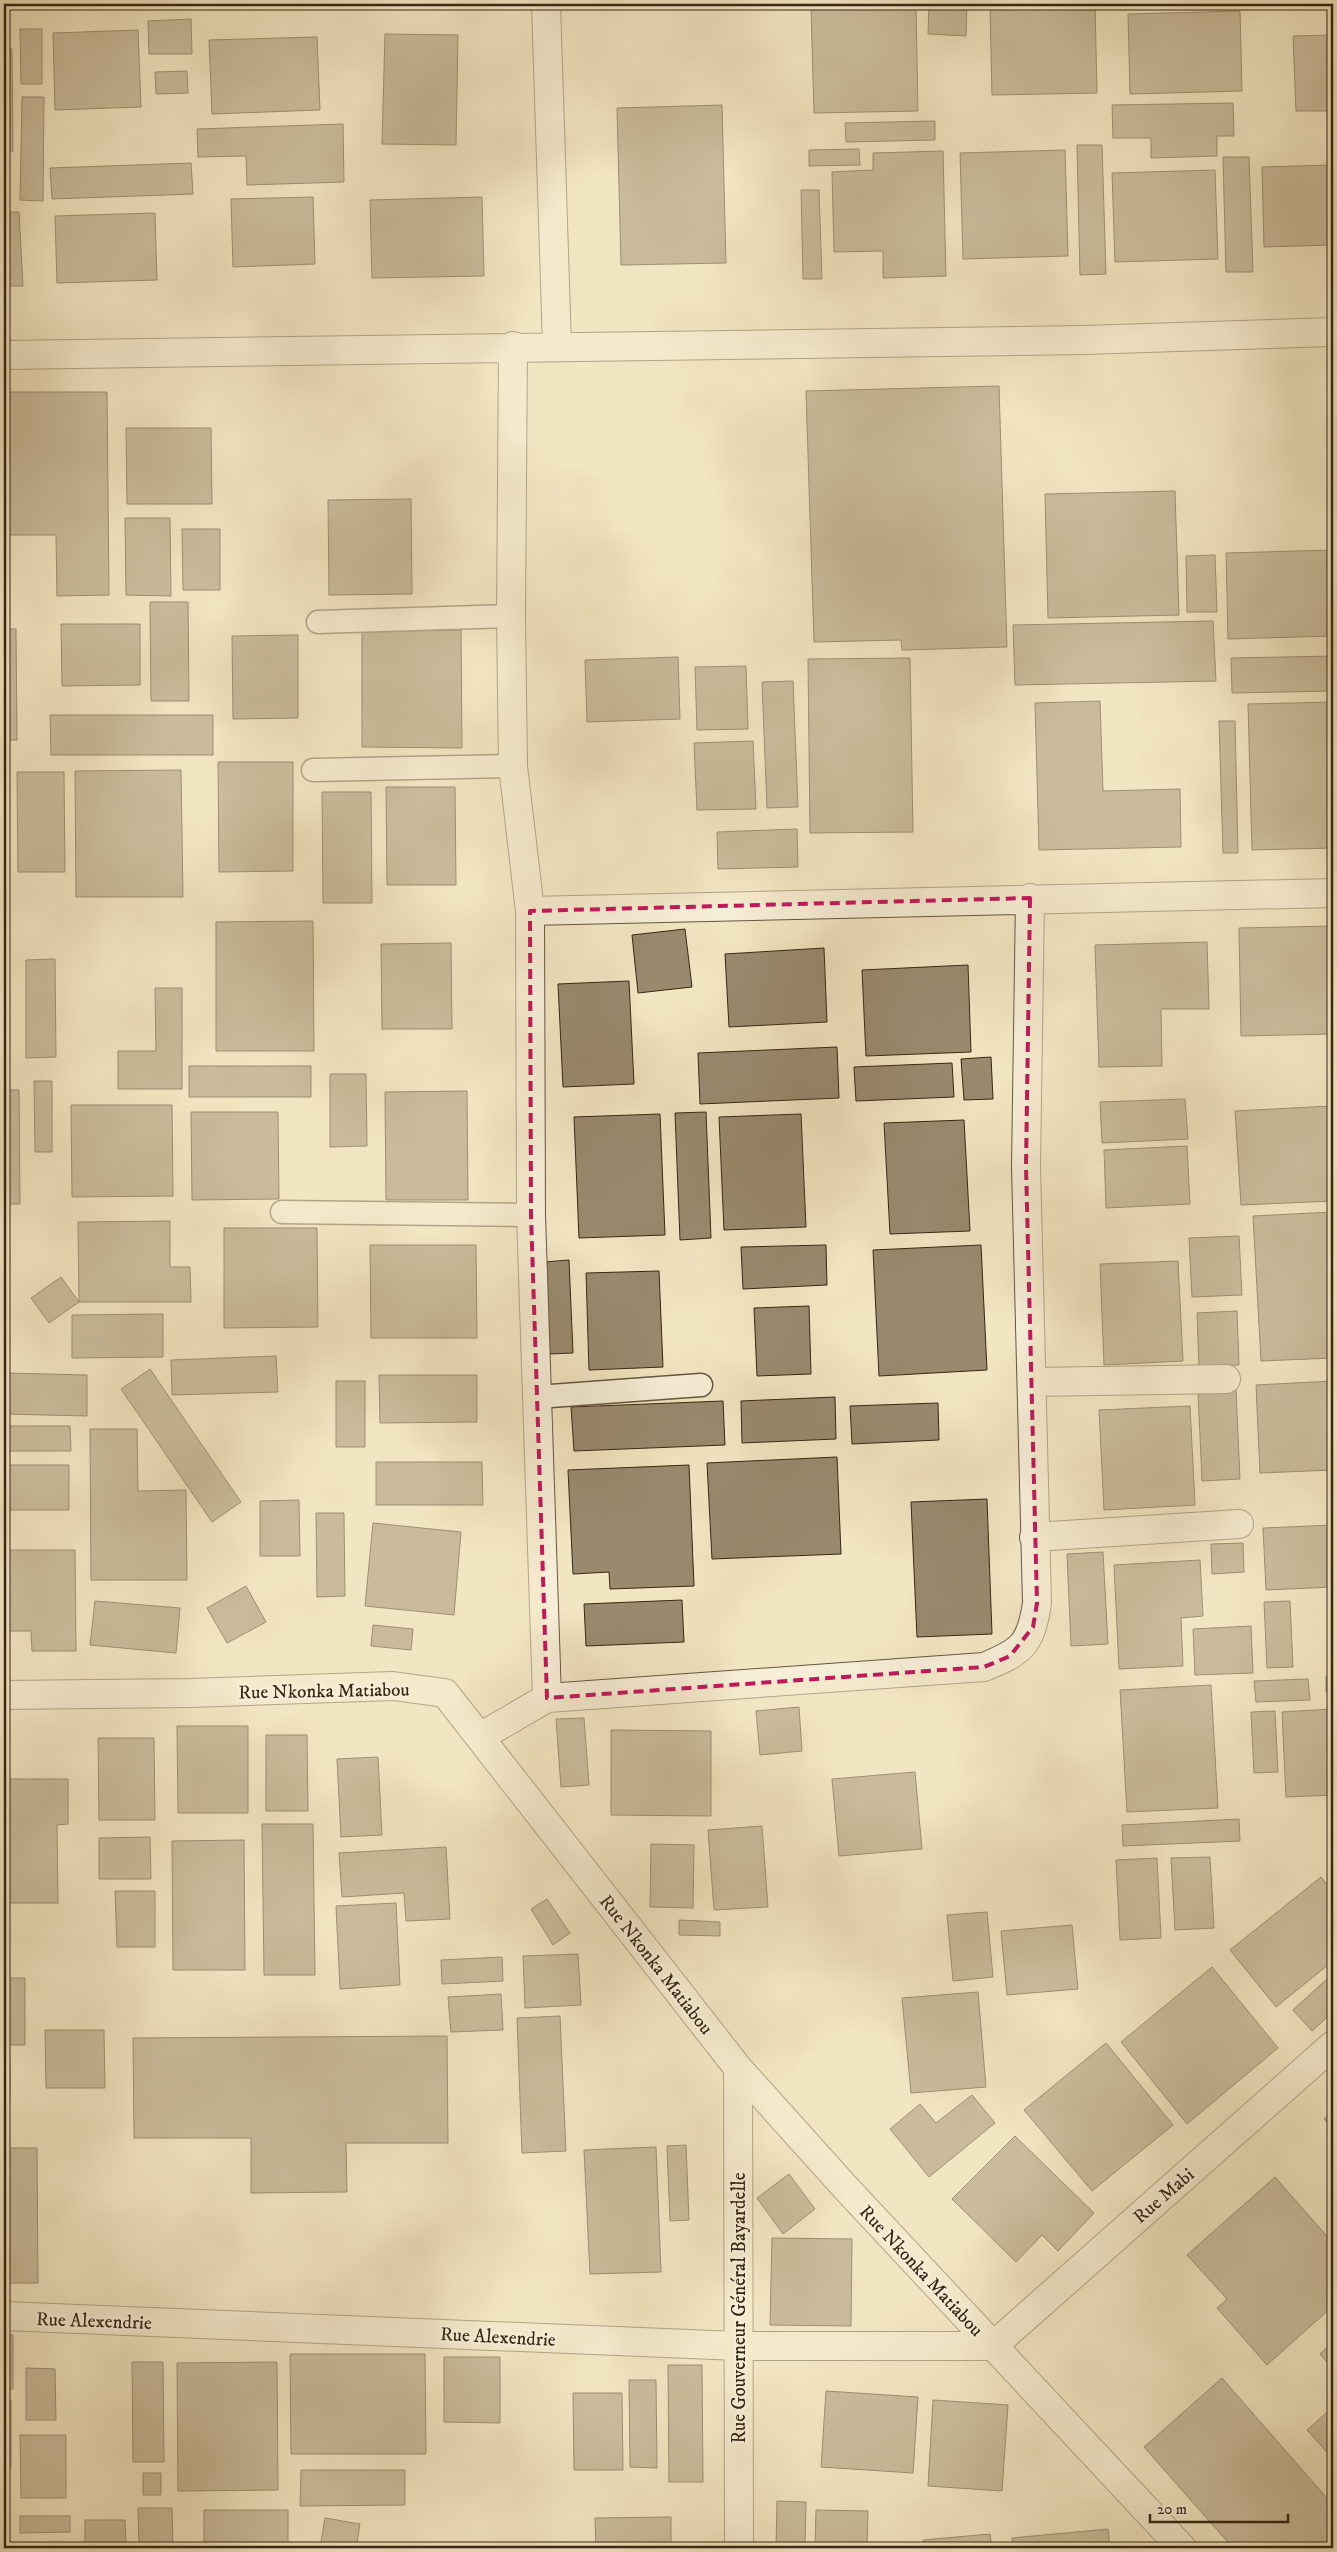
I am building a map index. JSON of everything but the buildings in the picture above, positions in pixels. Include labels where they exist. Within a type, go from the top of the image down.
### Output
[{"type":"street","points":[[546,4],[557,346]]},
{"type":"street","points":[[4,355],[513,346],[1084,340],[1333,332]]},
{"type":"street","points":[[513,346],[511,616],[514,766],[530,911],[531,1215],[547,1698]]},
{"type":"street","points":[[530,911],[1030,898],[1333,893]]},
{"type":"street","points":[[480,1737],[547,1698],[984,1667],[1010,1656],[1024,1644],[1034,1627],[1037,1603],[1034,1537],[1033,1382],[1026,1166],[1030,898]]},
{"type":"street","points":[[1033,1382],[1226,1379]]},
{"type":"street","points":[[1034,1537],[1239,1524]]},
{"type":"street","name":"Rue Nkonka Matiabou","points":[[4,1695],[190,1693],[393,1686],[444,1693],[738,2068],[844,2187],[1182,2548]]},
{"type":"street","name":"Rue Mabi","points":[[993,2346],[1333,2045]]},
{"type":"street","name":"Rue Gouverneur Général Bayardelle","points":[[738,2068],[740,2548]]},
{"type":"street","name":"Rue Alexendrie","points":[[4,2316],[738,2346],[993,2346]]},
{"type":"lane","points":[[318,622],[511,616]]},
{"type":"lane","points":[[313,770],[514,766]]},
{"type":"lane","points":[[282,1212],[531,1215]]},
{"type":"lane","points":[[537,1397],[701,1385]]},
{"type":"highlighted area","points":[[1030,898],[1026,1166],[1037,1603],[1033,1627],[1010,1656],[984,1667],[547,1698],[531,1215],[530,911]]}]
